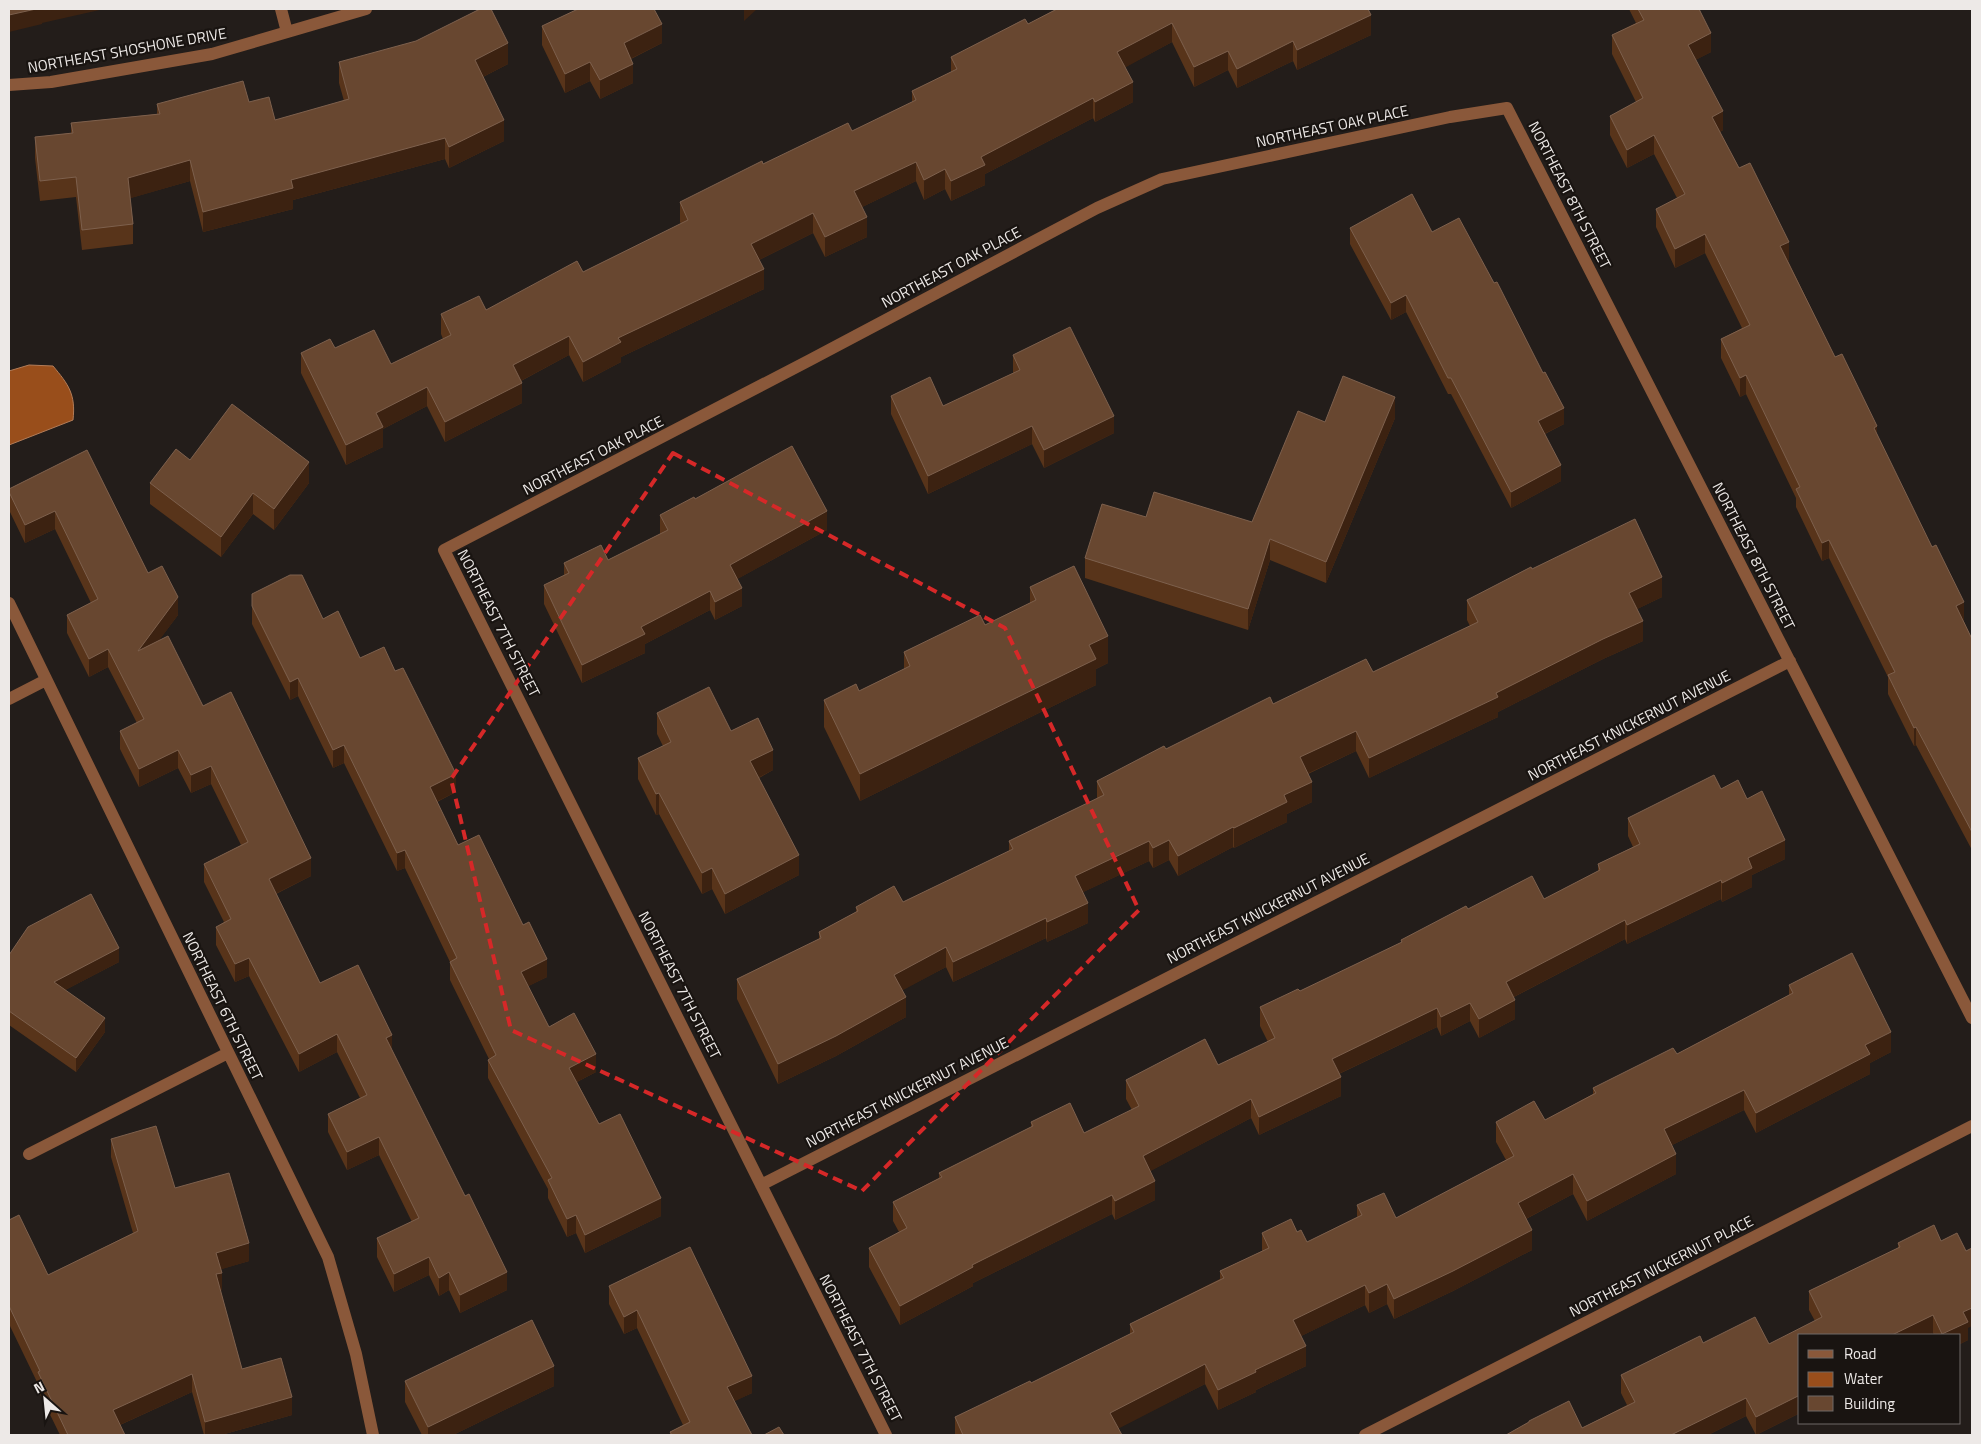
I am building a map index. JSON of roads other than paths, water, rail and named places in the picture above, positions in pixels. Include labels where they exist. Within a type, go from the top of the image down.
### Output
[{"type":"street","points":[[281,9],[287,32]]},
{"type":"street","name":"NORTHEAST SHOSHONE DRIVE","points":[[9,85],[51,82],[212,54],[366,9]]},
{"type":"street","name":"NORTHEAST OAK PLACE","points":[[444,550],[1097,208],[1162,179],[1450,117],[1507,108]]},
{"type":"street","name":"NORTHEAST 8TH STREET","points":[[1507,108],[1972,1018]]},
{"type":"street","name":"NORTHEAST 7TH STREET","points":[[444,550],[886,1435]]},
{"type":"street","name":"NORTHEAST 6TH STREET","points":[[9,603],[328,1257],[356,1354],[373,1435]]},
{"type":"street","name":"NORTHEAST KNICKERNUT AVENUE","points":[[761,1185],[1790,661]]},
{"type":"street","points":[[9,699],[46,680]]},
{"type":"street","points":[[29,1154],[228,1053]]},
{"type":"street","name":"NORTHEAST NICKERNUT PLACE","points":[[1365,1435],[1972,1126]]},
{"type":"water","points":[[29,365],[53,366],[58,372],[67,384],[72,396],[73,420],[9,445],[9,371]]}]
